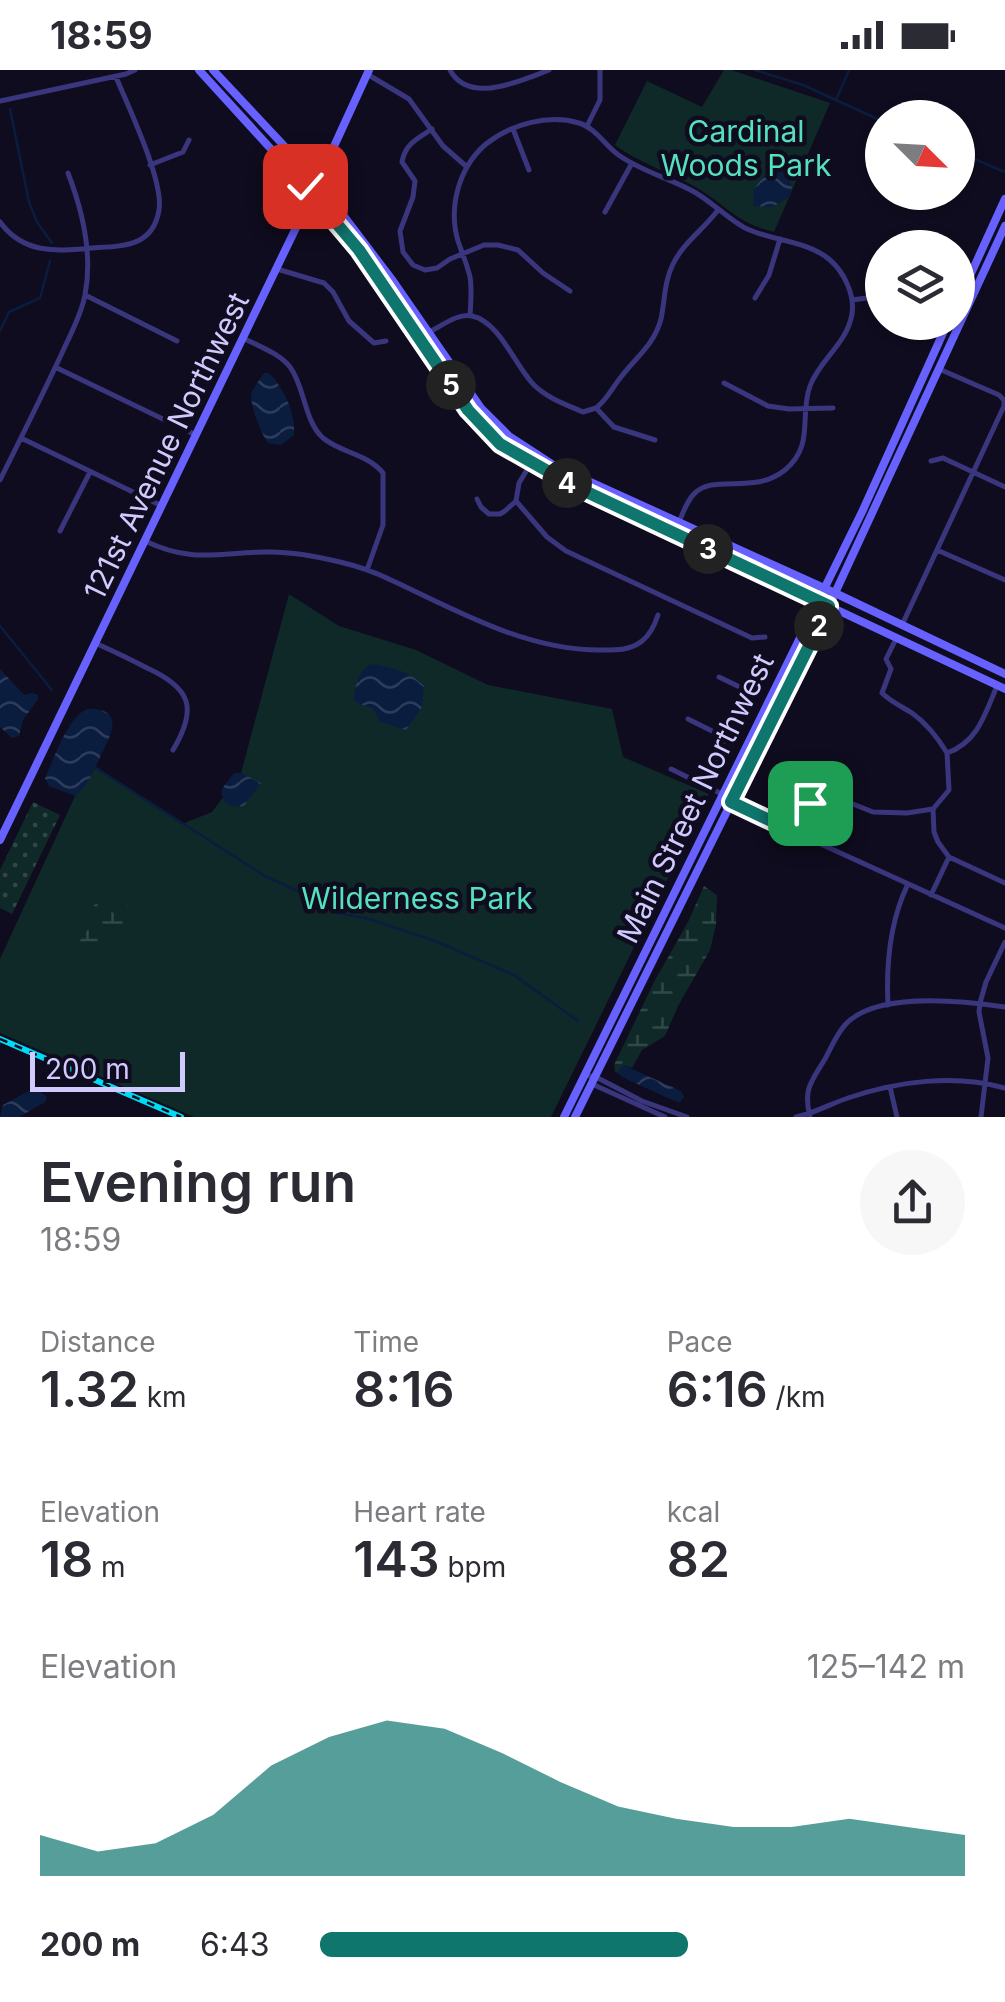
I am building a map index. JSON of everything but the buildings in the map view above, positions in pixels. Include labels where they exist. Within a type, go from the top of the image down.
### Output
[{"type":"main road","points":[[199,70],[312,194],[423,335]]},
{"type":"main road","points":[[214,72],[318,182],[385,269],[478,424],[500,444],[835,593],[1005,674]]},
{"type":"main road","name":"121st Avenue Northwest","points":[[0,840],[368,72]]},
{"type":"main road","points":[[975,264],[1005,199]]},
{"type":"main road","name":"Main Street Northwest","points":[[564,1117],[591,1078],[829,606],[1005,226]]},
{"type":"main road","name":"Main Street Northwest","points":[[575,1117],[610,1023],[862,512],[940,340]]},
{"type":"main road","points":[[533,459],[574,486],[1001,687]]},
{"type":"street","points":[[0,101],[134,70]]},
{"type":"street","points":[[450,70],[463,85],[483,88],[549,70]]},
{"type":"street","points":[[587,126],[602,92],[600,70]]},
{"type":"street","points":[[368,72],[410,99],[443,146],[467,166]]},
{"type":"street","points":[[0,222],[20,240],[59,252],[132,244],[156,223],[160,199],[116,76]]},
{"type":"street","points":[[470,315],[471,285],[458,242],[454,211],[458,188],[467,166],[486,144],[513,128],[539,121],[587,126],[621,158],[692,191],[751,230],[829,259],[847,283],[852,314],[847,331],[810,386],[804,439],[796,457],[783,472],[752,484],[719,483],[695,492],[679,522]]},
{"type":"street","points":[[513,128],[529,170]]},
{"type":"street","points":[[432,130],[414,139],[403,155],[402,162],[416,188],[400,231],[403,252],[412,265],[425,270],[437,268],[463,253],[491,244],[518,250],[570,291]]},
{"type":"street","points":[[150,165],[183,152],[190,140]]},
{"type":"street","points":[[605,212],[632,162]]},
{"type":"street","points":[[0,480],[55,367],[85,294],[88,248],[68,173]]},
{"type":"street","points":[[423,335],[470,315],[495,330],[536,387],[583,412],[596,408],[650,345],[662,315],[670,270],[686,243],[718,210]]},
{"type":"street","points":[[754,298],[769,275],[780,239]]},
{"type":"street","points":[[276,268],[324,283],[361,334],[374,343],[386,341]]},
{"type":"street","points":[[85,294],[177,341]]},
{"type":"street","points":[[852,300],[865,298]]},
{"type":"street","points":[[243,338],[276,355],[290,368],[324,438],[371,462],[383,473],[383,525],[367,570]]},
{"type":"street","points":[[55,367],[196,435]]},
{"type":"street","points":[[902,625],[1004,406],[999,395],[939,369]]},
{"type":"street","points":[[724,383],[768,406],[832,408]]},
{"type":"street","points":[[596,408],[614,427],[656,440]]},
{"type":"street","points":[[21,438],[162,506]]},
{"type":"street","points":[[931,461],[943,458],[1005,487]]},
{"type":"street","points":[[477,499],[484,512],[500,514],[516,501],[519,483],[533,459]]},
{"type":"street","points":[[60,531],[90,472]]},
{"type":"street","points":[[516,501],[546,536],[566,551],[752,638],[765,638]]},
{"type":"street","points":[[145,541],[162,550],[195,556],[274,552],[340,562],[367,570],[515,635],[566,648],[623,650],[642,642],[658,615]]},
{"type":"street","points":[[938,550],[1005,580]]},
{"type":"street","points":[[803,836],[810,803],[825,793],[873,812],[907,813],[933,809],[949,790],[947,753],[937,738],[912,712],[882,693],[890,669],[886,659],[896,638]]},
{"type":"street","points":[[96,643],[171,680],[182,690],[188,707],[186,725],[173,750]]},
{"type":"street","points":[[719,677],[748,692]]},
{"type":"street","points":[[703,784],[753,682]]},
{"type":"street","points":[[947,753],[968,744],[1001,687]]},
{"type":"street","points":[[186,698],[195,696]]},
{"type":"street","points":[[688,719],[726,738]]},
{"type":"street","points":[[671,769],[722,794]]},
{"type":"street","points":[[731,802],[1005,928]]},
{"type":"street","points":[[933,809],[934,832],[948,858],[1005,884]]},
{"type":"street","points":[[932,895],[948,858]]},
{"type":"street","points":[[888,1004],[892,930],[908,884]]},
{"type":"street","points":[[981,1117],[988,1058],[980,1004],[1005,942]]},
{"type":"street","points":[[810,1116],[806,1098],[809,1084],[845,1025],[861,1013],[888,1004],[945,1002],[1005,1007]]},
{"type":"street","points":[[591,1078],[666,1117]]},
{"type":"street","points":[[591,1078],[687,1117]]},
{"type":"street","points":[[796,1117],[810,1116],[848,1098],[890,1087],[934,1081],[1005,1088]]},
{"type":"street","points":[[890,1087],[897,1117]]},
{"type":"green space","name":"Cardinal Woods Park","points":[[724,70],[830,103],[774,232],[742,219],[699,189],[615,145],[647,81],[702,107]]},
{"type":"green space","name":"Wilderness Park","points":[[289,594],[339,626],[416,650],[488,685],[612,709],[623,757],[709,794],[551,1117],[194,1117],[0,1033],[0,959],[75,796],[95,768],[182,824],[212,812],[241,773]]},
{"type":"green space","points":[[33,802],[60,815],[12,914],[0,908],[0,870]]},
{"type":"green space","points":[[704,886],[717,895],[710,950],[665,1036],[642,1050],[632,1068],[623,1065],[615,1072],[614,1065]]},
{"type":"green space","points":[[109,897],[128,906],[137,924],[130,931],[115,926],[100,930],[102,935],[117,940],[93,950],[79,949],[94,905]]},
{"type":"water","points":[[774,163],[787,171],[792,188],[790,197],[772,207],[753,206],[754,189]]},
{"type":"water","points":[[264,373],[269,373],[280,386],[293,418],[294,435],[281,445],[268,443],[252,406],[251,395]]},
{"type":"water","points":[[372,664],[406,673],[424,686],[422,707],[406,730],[380,722],[373,709],[354,701],[360,674]]},
{"type":"water","points":[[0,669],[24,695],[38,695],[23,720],[19,736],[12,738],[0,727]]},
{"type":"water","points":[[87,709],[107,713],[111,717],[111,731],[90,777],[75,796],[49,786],[45,778],[67,730]]},
{"type":"water","points":[[234,773],[261,783],[244,806],[228,804],[223,799],[221,790]]},
{"type":"water","points":[[623,1065],[681,1091],[684,1097],[679,1103],[622,1077],[618,1073]]},
{"type":"water","points":[[31,1090],[47,1097],[45,1102],[19,1117],[0,1117],[3,1105]]},
{"type":"waterway","points":[[755,70],[803,85],[865,113]]},
{"type":"waterway","points":[[836,100],[849,70]]},
{"type":"waterway","points":[[10,109],[29,202],[52,243]]},
{"type":"waterway","points":[[975,159],[1005,172]]},
{"type":"waterway","points":[[0,331],[9,312],[40,298],[50,261]]},
{"type":"waterway","points":[[0,626],[52,690]]},
{"type":"waterway","points":[[96,768],[265,876],[337,913],[433,940],[514,975],[578,1021]]},
{"type":"railway","points":[[0,1039],[181,1117]]},
{"type":"route","points":[[305,186],[386,286],[478,424],[500,444],[574,486],[829,606],[731,802],[803,836],[810,803]]}]
